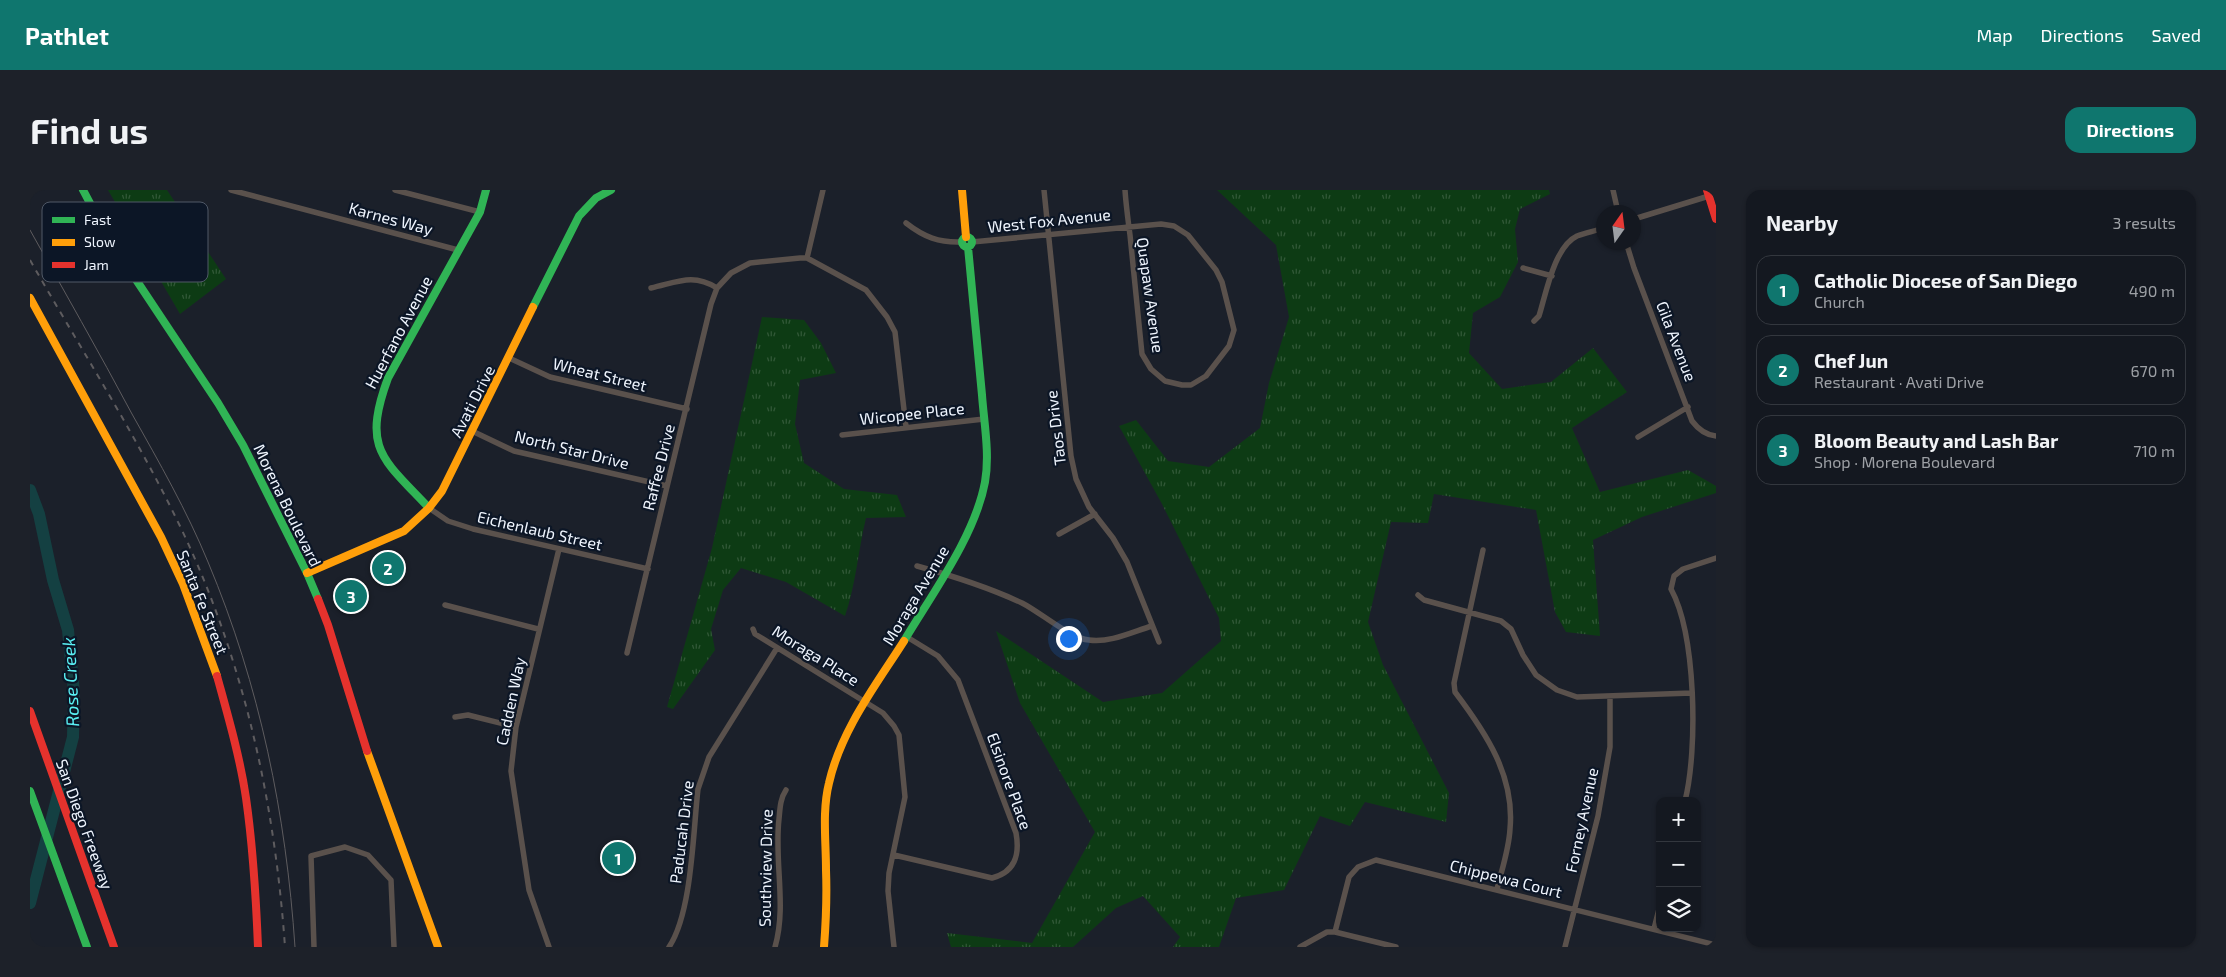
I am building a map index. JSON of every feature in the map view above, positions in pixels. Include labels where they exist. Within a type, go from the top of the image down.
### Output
[{"type":"main road","name":"Morena Boulevard","points":[[83,190],[89,202]]},
{"type":"main road","name":"Huerfano Avenue","points":[[429,508],[379,452],[373,429],[377,404],[388,378],[480,212],[486,190]]},
{"type":"main road","name":"Avati Drive","points":[[308,573],[404,531],[429,508],[442,491],[579,216],[596,198],[611,190]]},
{"type":"main road","name":"Moraga Avenue","points":[[824,947],[827,900],[825,810],[829,783],[837,757],[851,726],[945,574],[974,520],[981,501],[987,464],[962,190]]},
{"type":"main road","points":[[1708,193],[1716,219]]},
{"type":"main road","name":"Morena Boulevard","points":[[138,282],[218,402],[243,445],[308,573],[328,625],[373,770],[438,947]]},
{"type":"main road","name":"Santa Fe Street","points":[[30,298],[161,537],[183,584],[211,657],[232,728],[246,798],[254,865],[258,947]]},
{"type":"main road","name":"San Diego Freeway","points":[[30,712],[114,947]]},
{"type":"main road","points":[[30,791],[86,947]]},
{"type":"street","name":"Karnes Way","points":[[231,190],[458,250]]},
{"type":"street","points":[[395,190],[480,212]]},
{"type":"street","points":[[807,258],[823,190]]},
{"type":"street","name":"Taos Drive","points":[[1044,190],[1071,456],[1076,479],[1095,514],[1113,538],[1127,562],[1159,642]]},
{"type":"street","name":"Quapaw Avenue","points":[[1124,190],[1142,354],[1150,369],[1165,381],[1191,385],[1206,376]]},
{"type":"street","points":[[1613,190],[1616,205]]},
{"type":"street","points":[[1641,217],[1708,193]]},
{"type":"street","name":"West Fox Avenue","points":[[906,223],[921,234],[934,240],[948,243],[1128,226],[1161,224],[1174,226],[1188,235],[1216,270],[1222,282],[1234,330],[1229,346],[1206,376]]},
{"type":"street","points":[[1534,321],[1539,316],[1563,250],[1576,237],[1596,231]]},
{"type":"street","name":"Gila Avenue","points":[[1629,250],[1697,428],[1709,435],[1716,436]]},
{"type":"street","points":[[651,288],[694,278],[706,281],[718,288],[731,274],[750,263],[807,258],[866,290],[887,316],[895,332],[906,427]]},
{"type":"street","points":[[1523,268],[1552,276]]},
{"type":"street","name":"Raffee Drive","points":[[627,653],[711,304],[718,288]]},
{"type":"street","name":"Wheat Street","points":[[509,358],[550,377],[687,409]]},
{"type":"street","points":[[1638,437],[1688,407]]},
{"type":"street","name":"Wicopee Place","points":[[842,435],[984,419]]},
{"type":"street","name":"North Star Drive","points":[[472,431],[514,451],[667,486]]},
{"type":"street","name":"Eichenlaub Street","points":[[429,508],[448,520],[473,529],[648,570]]},
{"type":"street","points":[[1059,534],[1095,514]]},
{"type":"street","name":"Cadden Way","points":[[549,947],[529,890],[512,783],[513,744],[516,727],[530,677],[538,629],[559,549]]},
{"type":"street","points":[[1483,550],[1454,683],[1455,692],[1490,740],[1502,768],[1510,800],[1511,826],[1509,843],[1497,889]]},
{"type":"street","points":[[1685,797],[1693,717],[1692,693],[1687,645],[1678,602],[1671,589],[1674,576],[1683,569],[1716,558]]},
{"type":"street","points":[[917,566],[977,583],[1024,604],[1087,640],[1105,640],[1152,626]]},
{"type":"street","points":[[1418,595],[1424,600],[1496,618],[1511,629],[1523,655],[1536,675],[1557,690],[1577,697],[1692,693]]},
{"type":"street","points":[[445,605],[538,629]]},
{"type":"street","name":"Moraga Place","points":[[753,629],[755,634],[882,713],[894,726],[899,735],[905,798],[889,873],[888,892],[894,947]]},
{"type":"street","name":"Elsinore Place","points":[[894,855],[992,878],[1002,876],[1010,869],[1017,854],[1016,833],[958,680],[938,656],[907,637]]},
{"type":"street","name":"Paducah Drive","points":[[669,947],[679,929],[686,898],[698,789],[702,774],[709,757],[777,648]]},
{"type":"street","name":"Forney Avenue","points":[[1565,947],[1598,816],[1610,748],[1610,696]]},
{"type":"street","points":[[455,717],[468,715],[516,727]]},
{"type":"street","name":"Southview Drive","points":[[774,947],[780,908],[776,840],[781,797],[786,790]]},
{"type":"street","points":[[314,947],[311,856],[344,846],[368,855],[391,880],[394,947]]},
{"type":"street","name":"Chippewa Court","points":[[1335,932],[1349,877],[1358,867],[1376,860],[1716,945]]},
{"type":"street","points":[[1654,929],[1656,921]]},
{"type":"street","points":[[1300,947],[1327,932],[1335,932],[1375,944],[1396,947]]},
{"type":"green space","points":[[108,190],[167,190],[175,202],[115,202]]},
{"type":"green space","points":[[1217,190],[1549,190],[1550,194],[1520,209],[1515,229],[1518,262],[1500,297],[1473,313],[1469,353],[1502,389],[1551,382],[1593,348],[1627,392],[1572,428],[1600,492],[1688,470],[1716,486],[1716,493],[1642,517],[1593,540],[1600,636],[1566,632],[1555,612],[1536,510],[1434,494],[1428,523],[1391,522],[1368,622],[1383,665],[1449,793],[1446,822],[1365,802],[1350,826],[1320,816],[1284,890],[1236,898],[1219,947],[1173,947],[1180,937],[1143,896],[1116,908],[1073,947],[951,947],[947,933],[1032,943],[1095,832],[1020,703],[996,631],[1103,702],[1162,693],[1221,641],[1219,618],[1162,504],[1119,426],[1136,420],[1168,461],[1209,467],[1260,428],[1269,383],[1289,317],[1276,245]]},
{"type":"green space","points":[[208,252],[226,279],[180,314],[161,282],[208,282]]},
{"type":"green space","points":[[762,317],[804,320],[821,343],[836,373],[800,380],[795,424],[804,463],[844,489],[897,495],[906,517],[866,518],[852,592],[845,616],[786,582],[741,568],[723,590],[711,629],[715,650],[673,709],[667,707],[712,548]]},
{"type":"waterway","name":"Rose Creek","points":[[30,490],[39,514],[53,580],[68,630],[74,693],[73,737],[30,903]]},
{"type":"tram line","points":[[30,230],[42,252]]},
{"type":"tram line","points":[[59,282],[191,524],[226,609],[256,703],[268,751],[285,848],[295,947]]},
{"type":"railway","points":[[30,260],[42,281]]},
{"type":"railway","points":[[43,282],[170,505],[208,590],[226,639],[241,689],[265,791],[274,842],[285,947]]},
{"type":"traffic: fast","points":[[83,190],[89,202]]},
{"type":"traffic: fast","points":[[429,508],[399,477],[381,451],[377,437],[380,402],[388,378],[480,212],[486,190]]},
{"type":"traffic: fast","points":[[533,307],[579,216],[596,198],[611,190]]},
{"type":"traffic: fast","points":[[965,237],[969,237],[972,242],[971,246],[965,247],[962,244],[962,240],[965,237]]},
{"type":"traffic: fast","points":[[904,641],[962,544],[980,502],[985,482],[987,461],[986,438],[968,247]]},
{"type":"traffic: fast","points":[[138,282],[218,403],[243,445],[318,599]]},
{"type":"traffic: fast","points":[[30,791],[87,947]]},
{"type":"traffic: slow","points":[[962,190],[966,237]]},
{"type":"traffic: slow","points":[[30,298],[161,537],[183,584],[217,676]]},
{"type":"traffic: slow","points":[[307,573],[404,531],[429,508],[442,491],[533,307]]},
{"type":"traffic: slow","points":[[824,947],[826,899],[825,815],[829,783],[835,763],[851,726],[871,691],[904,641]]},
{"type":"traffic: slow","points":[[367,751],[438,947]]},
{"type":"traffic: jam","points":[[1707,190],[1716,219]]},
{"type":"traffic: jam","points":[[318,599],[328,625],[367,751]]},
{"type":"traffic: jam","points":[[217,676],[237,752],[246,798],[254,872],[258,947]]},
{"type":"traffic: jam","points":[[30,711],[114,947]]},
{"type":"place","name":"Chef Jun","points":[[388,568]]},
{"type":"place","name":"Bloom Beauty and Lash Bar","points":[[351,596]]},
{"type":"place","name":"Catholic Diocese of San Diego","points":[[618,858]]}]
